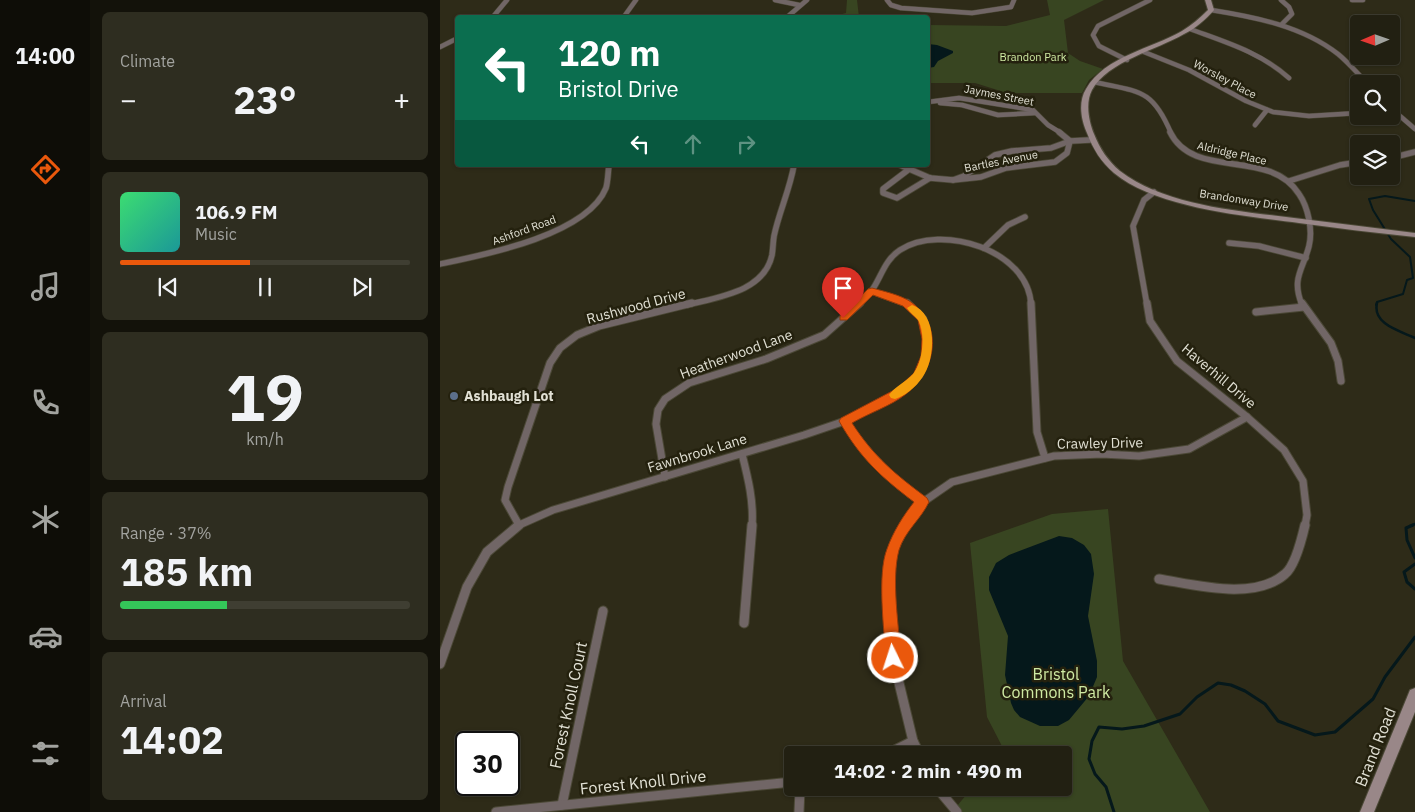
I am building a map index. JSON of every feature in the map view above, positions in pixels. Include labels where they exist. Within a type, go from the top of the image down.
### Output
[{"type":"street","points":[[494,15],[507,0]]},
{"type":"street","points":[[624,15],[636,0]]},
{"type":"street","points":[[775,0],[799,6]]},
{"type":"street","points":[[789,15],[807,0]]},
{"type":"street","points":[[887,0],[891,5],[901,8],[991,12],[1011,7],[1014,0]]},
{"type":"street","points":[[1127,60],[1100,46],[1093,35],[1098,26],[1150,0]]},
{"type":"street","points":[[1208,0],[1211,10]]},
{"type":"street","points":[[1281,0],[1292,14],[1282,24]]},
{"type":"street","points":[[1352,0],[1363,0]]},
{"type":"street","points":[[1094,82],[1106,71],[1190,29],[1204,19],[1211,10]]},
{"type":"street","points":[[1211,10],[1282,24],[1313,37],[1336,53],[1359,75]]},
{"type":"street","points":[[1190,29],[1253,52],[1279,67],[1289,78]]},
{"type":"street","points":[[440,47],[455,40]]},
{"type":"street","name":"Worsley Place","points":[[1144,52],[1185,68],[1206,78],[1228,93],[1267,110],[1298,116],[1350,114]]},
{"type":"street","name":"Brandonway Drive","points":[[1094,82],[1088,91],[1085,112],[1090,140],[1112,168],[1154,192],[1226,211],[1415,235]]},
{"type":"street","name":"Aldridge Place","points":[[1094,82],[1130,90],[1152,99],[1163,112],[1173,140],[1187,152],[1223,163],[1262,169],[1289,181]]},
{"type":"street","name":"Jaymes Street","points":[[930,103],[958,98],[1022,108],[1038,113],[1050,127],[1070,141]]},
{"type":"street","name":"Jaymes Street","points":[[930,103],[962,106],[998,114],[1038,113]]},
{"type":"street","points":[[1255,125],[1267,110]]},
{"type":"street","points":[[1400,116],[1415,129]]},
{"type":"street","name":"Bartles Avenue","points":[[953,180],[964,176],[996,155],[1012,151],[1051,148],[1070,141],[1090,140]]},
{"type":"street","name":"Bartles Avenue","points":[[903,167],[930,178],[953,180],[981,177],[1006,168],[1055,162],[1067,153],[1070,141]]},
{"type":"street","points":[[1400,156],[1415,152]]},
{"type":"street","points":[[1289,181],[1350,163]]},
{"type":"street","name":"Ashford Road","points":[[440,264],[503,250],[557,231],[588,210],[601,196],[610,176],[609,167]]},
{"type":"street","name":"Rushwood Drive","points":[[519,525],[505,500],[508,487],[550,363],[560,348],[577,335],[598,326],[723,296],[748,287],[765,272],[772,256],[774,236],[790,187],[794,167]]},
{"type":"street","points":[[908,170],[883,189],[883,193],[898,198],[930,178]]},
{"type":"street","points":[[1289,181],[1297,188],[1304,202],[1310,236],[1309,252],[1298,274],[1300,299],[1334,350],[1338,359],[1341,381]]},
{"type":"street","name":"Haverhill Drive","points":[[1154,192],[1144,200],[1133,226],[1150,321],[1177,361],[1248,417],[1284,450],[1303,481],[1307,515],[1300,547],[1286,574],[1257,589],[1218,589],[1159,579]]},
{"type":"street","points":[[984,248],[1012,221],[1026,217]]},
{"type":"street","name":"Heatherwood Lane","points":[[665,477],[656,432],[658,410],[674,390],[699,378],[762,361],[829,332],[872,291],[881,272],[892,256],[911,245],[933,240],[950,240],[984,248],[1017,269],[1027,284],[1032,300],[1037,432],[1045,458]]},
{"type":"street","points":[[1229,243],[1259,246],[1306,258]]},
{"type":"street","name":"Fawnbrook Lane","points":[[440,664],[467,587],[487,552],[519,525],[553,510],[742,454],[845,421],[902,391],[919,375],[926,356],[928,339],[923,319],[907,303],[872,291]]},
{"type":"street","points":[[1256,312],[1304,307]]},
{"type":"street","name":"Crawley Drive","points":[[915,746],[893,658],[889,586],[892,551],[907,520],[923,502],[952,482],[1045,458],[1102,454],[1139,456],[1189,449],[1248,417]]},
{"type":"street","points":[[845,421],[861,447],[886,474],[923,502]]},
{"type":"street","points":[[742,454],[749,480],[753,514],[744,623]]},
{"type":"street","name":"Forest Knoll Court","points":[[562,805],[603,611]]},
{"type":"street","name":"Brand Road","points":[[1367,812],[1415,695]]},
{"type":"street","points":[[904,746],[913,742]]},
{"type":"street","name":"Forest Knoll Drive","points":[[496,812],[784,783]]},
{"type":"street","points":[[799,812],[800,796]]},
{"type":"street","points":[[942,796],[956,812]]},
{"type":"green space","points":[[847,0],[857,0],[859,15],[838,15],[846,13]]},
{"type":"green space","name":"Brandon Park","points":[[1047,0],[1104,0],[1064,20],[1068,53],[1080,61],[1103,69],[1089,80],[1082,93],[1007,93],[975,83],[930,83],[930,25],[1006,26],[1050,15]]},
{"type":"green space","name":"Bristol Commons Park","points":[[1108,509],[1123,661],[1210,812],[952,812],[965,796],[1072,796],[1072,746],[1002,746],[987,717],[970,543],[1052,514]]},
{"type":"shaded area","points":[[930,44],[953,51],[953,53],[938,61],[934,67],[930,68]]},
{"type":"shaded area","points":[[1059,536],[1072,538],[1084,545],[1091,554],[1094,574],[1088,616],[1097,661],[1097,677],[1089,696],[1069,720],[1058,726],[1040,726],[1020,717],[1011,703],[1005,675],[1008,636],[989,590],[989,577],[996,563],[1009,555]]},
{"type":"waterway","points":[[1376,305],[1377,302],[1403,294],[1407,280],[1413,278],[1410,257],[1391,239],[1373,210],[1369,199],[1385,196],[1415,201]]},
{"type":"waterway","points":[[1377,303],[1379,316],[1388,326],[1415,338]]},
{"type":"waterway","points":[[1410,526],[1415,524]]},
{"type":"waterway","points":[[1413,525],[1406,528],[1407,540],[1415,558]]},
{"type":"waterway","points":[[1415,564],[1404,572],[1407,582],[1415,589]]},
{"type":"waterway","points":[[1114,812],[1106,787],[1095,774],[1089,759],[1092,741],[1099,727],[1122,729],[1144,726],[1180,714],[1197,697],[1218,683],[1231,685],[1245,691],[1265,704],[1278,721],[1315,735],[1335,732],[1373,699],[1385,677],[1415,637]]},
{"type":"slow traffic","points":[[895,395],[919,375],[926,356],[928,339],[923,319],[912,308]]},
{"type":"place","name":"Ashbaugh Lot","points":[[454,396]]},
{"type":"route","points":[[843,318],[872,291],[907,303],[923,319],[928,339],[926,356],[919,375],[902,391],[845,421],[861,447],[886,474],[923,502],[907,520],[892,551],[889,586],[893,658]]}]
